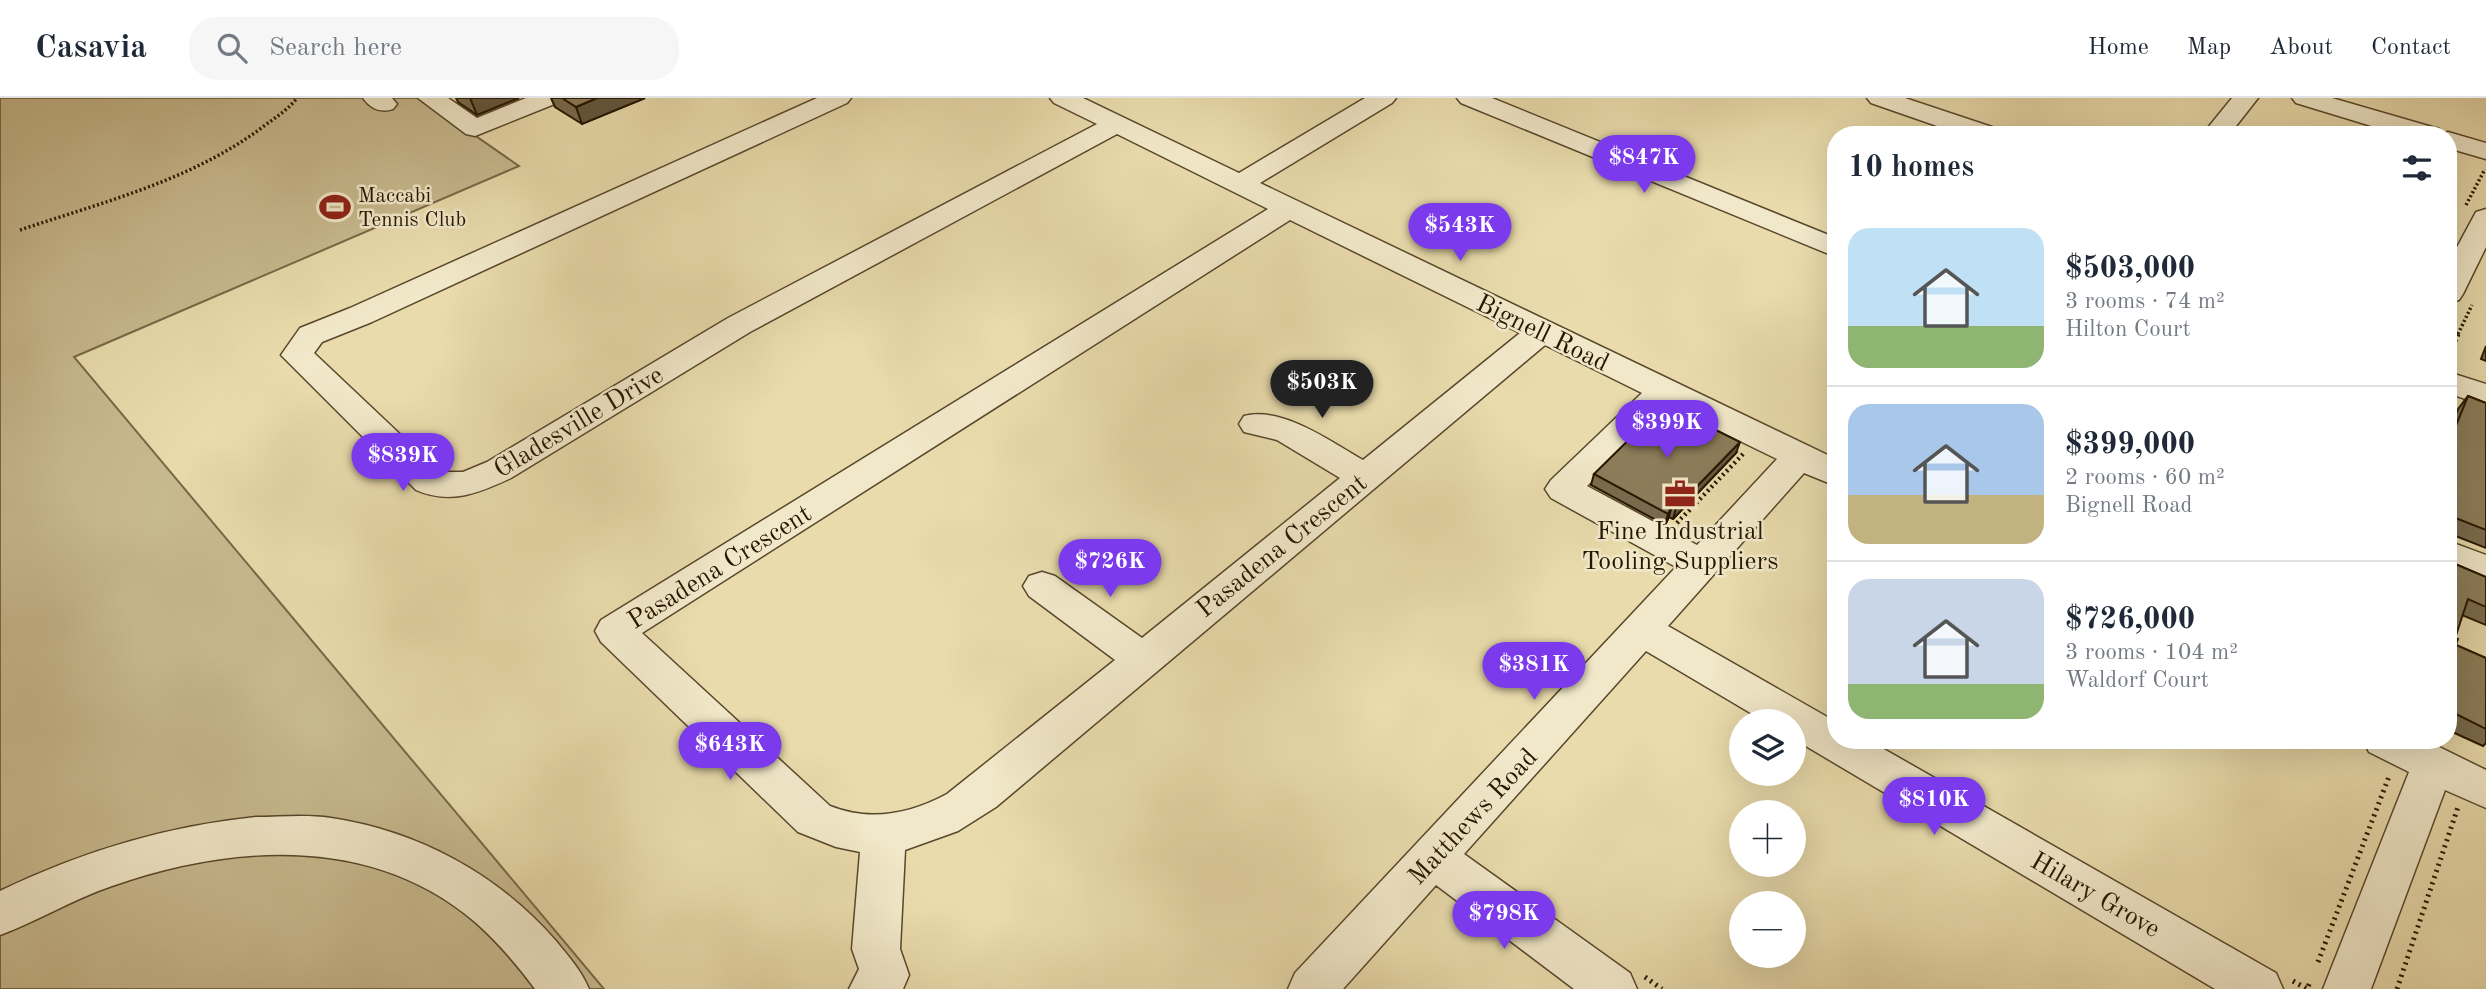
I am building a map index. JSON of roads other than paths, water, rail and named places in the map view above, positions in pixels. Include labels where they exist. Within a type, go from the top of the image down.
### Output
[{"type":"street","points":[[431,98],[475,128],[548,98]]},
{"type":"street","name":"Gladesville Drive","points":[[838,98],[312,335],[297,355],[428,481],[439,486],[470,482],[517,460],[739,325],[1117,124]]},
{"type":"street","name":"Bignell Road","points":[[1063,98],[1827,470]]},
{"type":"street","points":[[1239,184],[1383,98]]},
{"type":"street","points":[[1470,98],[1827,244]]},
{"type":"street","points":[[1881,98],[1963,126]]},
{"type":"street","points":[[2222,126],[2245,98]]},
{"type":"street","points":[[2305,98],[2400,126]]},
{"type":"street","points":[[2457,143],[2486,151]]},
{"type":"street","name":"Pasadena Crescent","points":[[1289,208],[615,631],[800,809],[829,827],[854,833],[884,835],[922,827],[963,807],[1541,332]]},
{"type":"street","points":[[2462,296],[2477,256],[2486,218]]},
{"type":"street","points":[[2457,385],[2486,396]]},
{"type":"street","points":[[1664,391],[1563,489],[1701,564]]},
{"type":"street","points":[[1256,424],[1288,432],[1365,477]]},
{"type":"street","name":"Matthews Road","points":[[1312,989],[1800,456]]},
{"type":"street","points":[[2457,558],[2486,570]]},
{"type":"street","points":[[1042,586],[1142,659]]},
{"type":"street","name":"Hilary Grove","points":[[1642,630],[1827,738]]},
{"type":"street","name":"Hilary Grove","points":[[1847,749],[2259,989]]},
{"type":"street","points":[[2347,989],[2403,757],[2473,795]]},
{"type":"street","points":[[0,915],[87,874],[154,852],[215,839],[277,835],[331,836],[393,853],[444,875],[468,890],[518,933],[565,989]]},
{"type":"street","points":[[873,989],[885,975],[876,949],[877,894],[884,835]]},
{"type":"street","points":[[1434,858],[1613,989]]},
{"type":"place","name":"Maccabi Tennis Club","points":[[335,207]]},
{"type":"place","name":"Fine Industrial Tooling Suppliers","points":[[1680,494]]}]
